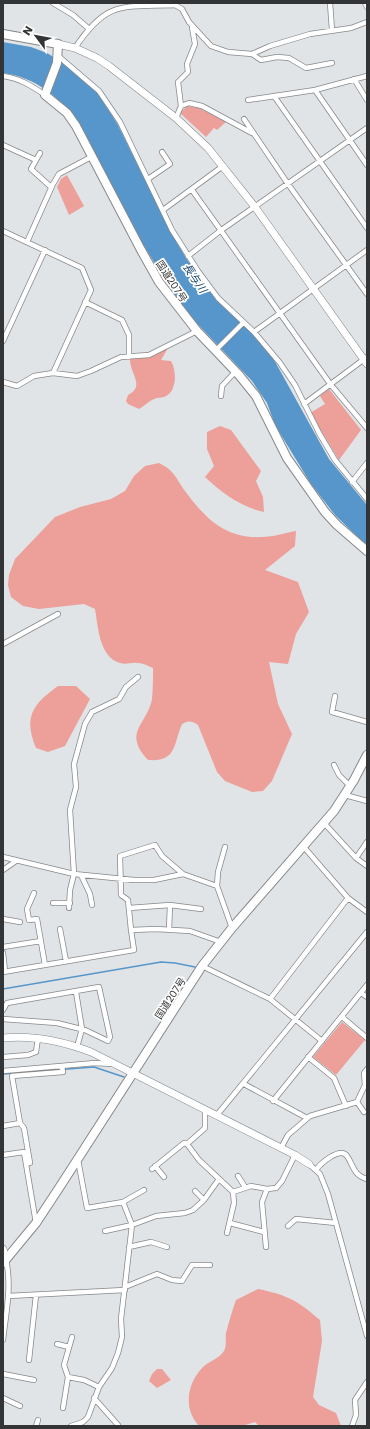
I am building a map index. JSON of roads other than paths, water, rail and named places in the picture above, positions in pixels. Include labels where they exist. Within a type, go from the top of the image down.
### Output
[{"type":"highway","points":[[3,34],[58,44],[57,57],[46,94]]},
{"type":"highway","name":"国道207号","points":[[46,94],[67,113],[93,156],[140,250],[159,282],[197,331],[217,349],[256,396],[288,458],[325,512],[337,525],[367,551]]},
{"type":"highway","name":"国道207号","points":[[4,1261],[36,1223],[202,966],[232,928],[324,823],[345,795],[367,754]]},
{"type":"street","points":[[330,3],[332,30]]},
{"type":"street","points":[[365,3],[367,7]]},
{"type":"street","points":[[56,4],[88,28]]},
{"type":"street","points":[[75,48],[88,28],[118,5],[176,4],[182,9],[192,25],[211,46],[219,50],[252,54],[261,60],[276,57],[289,58],[306,68],[332,63]]},
{"type":"street","points":[[252,54],[270,46],[310,34],[351,28],[367,22]]},
{"type":"street","points":[[176,118],[181,106],[178,82],[188,72],[187,64],[195,44],[192,25]]},
{"type":"street","points":[[58,44],[75,48],[97,58],[109,66],[176,118],[208,148],[224,166],[255,207],[366,360],[304,404]]},
{"type":"street","points":[[57,57],[99,92],[120,122],[164,210],[172,230],[188,256],[218,298],[243,324],[254,332],[288,374],[319,433],[336,460],[367,499]]},
{"type":"street","points":[[3,76],[12,77],[46,94]]},
{"type":"street","points":[[248,100],[315,90],[367,76]]},
{"type":"street","points":[[354,80],[367,100]]},
{"type":"street","points":[[315,90],[367,165]]},
{"type":"street","points":[[274,96],[367,228]]},
{"type":"street","points":[[181,106],[189,102],[202,106],[253,134]]},
{"type":"street","points":[[244,119],[288,184],[367,294]]},
{"type":"street","points":[[188,256],[220,231],[321,162],[367,128]]},
{"type":"street","points":[[3,145],[36,160]]},
{"type":"street","points":[[148,179],[170,164],[162,152]]},
{"type":"street","points":[[40,153],[31,169],[52,187]]},
{"type":"street","points":[[27,242],[59,174],[93,156]]},
{"type":"street","points":[[164,210],[224,166]]},
{"type":"street","points":[[192,190],[331,385],[367,428]]},
{"type":"street","points":[[3,231],[84,270],[91,290],[53,373]]},
{"type":"street","points":[[3,341],[45,250]]},
{"type":"street","points":[[254,332],[367,250]]},
{"type":"street","points":[[85,302],[122,320],[129,335],[129,357]]},
{"type":"street","points":[[217,349],[243,324]]},
{"type":"street","points":[[3,382],[17,386],[34,376],[53,373],[77,376],[92,372],[121,357],[149,355],[197,331]]},
{"type":"street","points":[[221,396],[222,386],[236,371]]},
{"type":"street","points":[[352,482],[367,463]]},
{"type":"street","points":[[3,644],[58,614]]},
{"type":"street","points":[[53,903],[69,905],[74,874],[70,810],[76,787],[74,764],[85,724],[92,712],[119,699],[126,687],[138,677]]},
{"type":"street","points":[[335,696],[332,712],[367,722]]},
{"type":"street","points":[[334,766],[339,775],[350,786]]},
{"type":"street","points":[[345,795],[367,801]]},
{"type":"street","points":[[324,823],[356,858],[367,866]]},
{"type":"street","points":[[356,858],[367,842]]},
{"type":"street","points":[[3,953],[4,971],[134,950],[128,900],[121,895],[120,856],[156,845],[162,856],[183,874],[217,886]]},
{"type":"street","points":[[225,846],[218,872],[217,886],[232,928]]},
{"type":"street","points":[[303,846],[348,898],[367,912]]},
{"type":"street","points":[[3,857],[74,874],[120,879],[154,880],[183,874]]},
{"type":"street","points":[[3,870],[16,860]]},
{"type":"street","points":[[81,875],[90,894],[92,905]]},
{"type":"street","points":[[34,893],[27,909],[29,920],[37,919],[45,965]]},
{"type":"street","points":[[270,999],[348,898]]},
{"type":"street","points":[[129,908],[170,905],[201,909]]},
{"type":"street","points":[[169,930],[170,905]]},
{"type":"street","points":[[3,919],[20,922]]},
{"type":"street","points":[[60,929],[66,961]]},
{"type":"street","points":[[131,930],[190,931],[221,942]]},
{"type":"street","points":[[217,1115],[244,1084],[367,932]]},
{"type":"street","points":[[3,947],[41,941]]},
{"type":"street","points":[[202,966],[270,999],[322,1042]]},
{"type":"street","points":[[273,1100],[322,1042],[367,985]]},
{"type":"street","points":[[3,1010],[7,1003],[99,987],[110,1037],[108,1041],[82,1029],[57,1023],[3,1019]]},
{"type":"street","points":[[76,992],[82,1029],[77,1047]]},
{"type":"street","points":[[361,993],[367,997]]},
{"type":"street","points":[[342,1017],[367,1038]]},
{"type":"street","points":[[3,1038],[38,1038],[77,1047],[217,1115],[295,1155],[309,1164],[316,1170],[324,1183],[367,1336]]},
{"type":"street","points":[[3,1057],[28,1055],[36,1052],[38,1038]]},
{"type":"street","points":[[308,1057],[334,1078],[346,1106]]},
{"type":"street","points":[[3,1071],[95,1063],[114,1064]]},
{"type":"street","points":[[30,1163],[24,1128],[20,1123],[12,1076],[63,1072],[62,1067]]},
{"type":"street","points":[[281,1148],[288,1135],[307,1118],[357,1102],[365,1085],[364,1073],[367,1069]]},
{"type":"street","points":[[244,1084],[307,1118]]},
{"type":"street","points":[[357,1102],[364,1112]]},
{"type":"street","points":[[164,1177],[154,1167],[184,1143],[187,1144],[205,1128],[205,1110]]},
{"type":"street","points":[[3,1126],[20,1123]]},
{"type":"street","points":[[187,1144],[198,1160],[233,1192],[234,1203],[227,1233]]},
{"type":"street","points":[[3,1155],[24,1152],[36,1223]]},
{"type":"street","points":[[316,1170],[324,1160],[338,1154],[344,1154],[347,1156],[354,1171],[367,1179]]},
{"type":"street","points":[[233,1192],[245,1187],[255,1186],[267,1189],[276,1188],[295,1155]]},
{"type":"street","points":[[78,1158],[87,1208],[123,1202],[144,1190]]},
{"type":"street","points":[[238,1176],[245,1187]]},
{"type":"street","points":[[105,1231],[156,1216],[185,1213],[193,1210],[204,1200],[218,1179]]},
{"type":"street","points":[[266,1247],[262,1202],[267,1189]]},
{"type":"street","points":[[195,1190],[204,1200]]},
{"type":"street","points":[[71,1426],[83,1422],[88,1417],[99,1387],[109,1373],[118,1353],[122,1337],[121,1319],[132,1224],[123,1202]]},
{"type":"street","points":[[288,1226],[296,1219],[336,1223]]},
{"type":"street","points":[[230,1222],[264,1232]]},
{"type":"street","points":[[129,1247],[151,1242],[167,1247]]},
{"type":"street","points":[[3,1249],[4,1261],[8,1271],[8,1296],[3,1340]]},
{"type":"street","points":[[8,1296],[125,1288],[157,1274],[172,1280],[182,1281],[192,1265],[210,1265]]},
{"type":"street","points":[[29,1360],[36,1295]]},
{"type":"street","points":[[63,1408],[68,1377],[64,1365],[72,1337]]},
{"type":"street","points":[[57,1344],[70,1347]]},
{"type":"street","points":[[3,1374],[34,1380]]},
{"type":"street","points":[[68,1377],[84,1380],[99,1387]]},
{"type":"street","points":[[352,1426],[356,1415],[355,1400],[367,1382]]},
{"type":"street","points":[[3,1398],[20,1406]]},
{"type":"street","points":[[94,1398],[118,1425]]},
{"type":"street","points":[[36,1426],[38,1420]]},
{"type":"water","name":"長与川","points":[[3,42],[31,47],[47,53],[63,63],[98,93],[118,125],[172,234],[186,258],[209,291],[254,335],[273,358],[329,459],[367,505],[367,546],[335,515],[311,484],[275,425],[267,403],[252,381],[186,312],[139,238],[80,125],[73,115],[56,98],[37,84],[15,75],[3,73]]},
{"type":"waterway","points":[[3,989],[161,962],[195,967]]},
{"type":"waterway","points":[[3,1074],[94,1067],[124,1077]]}]
